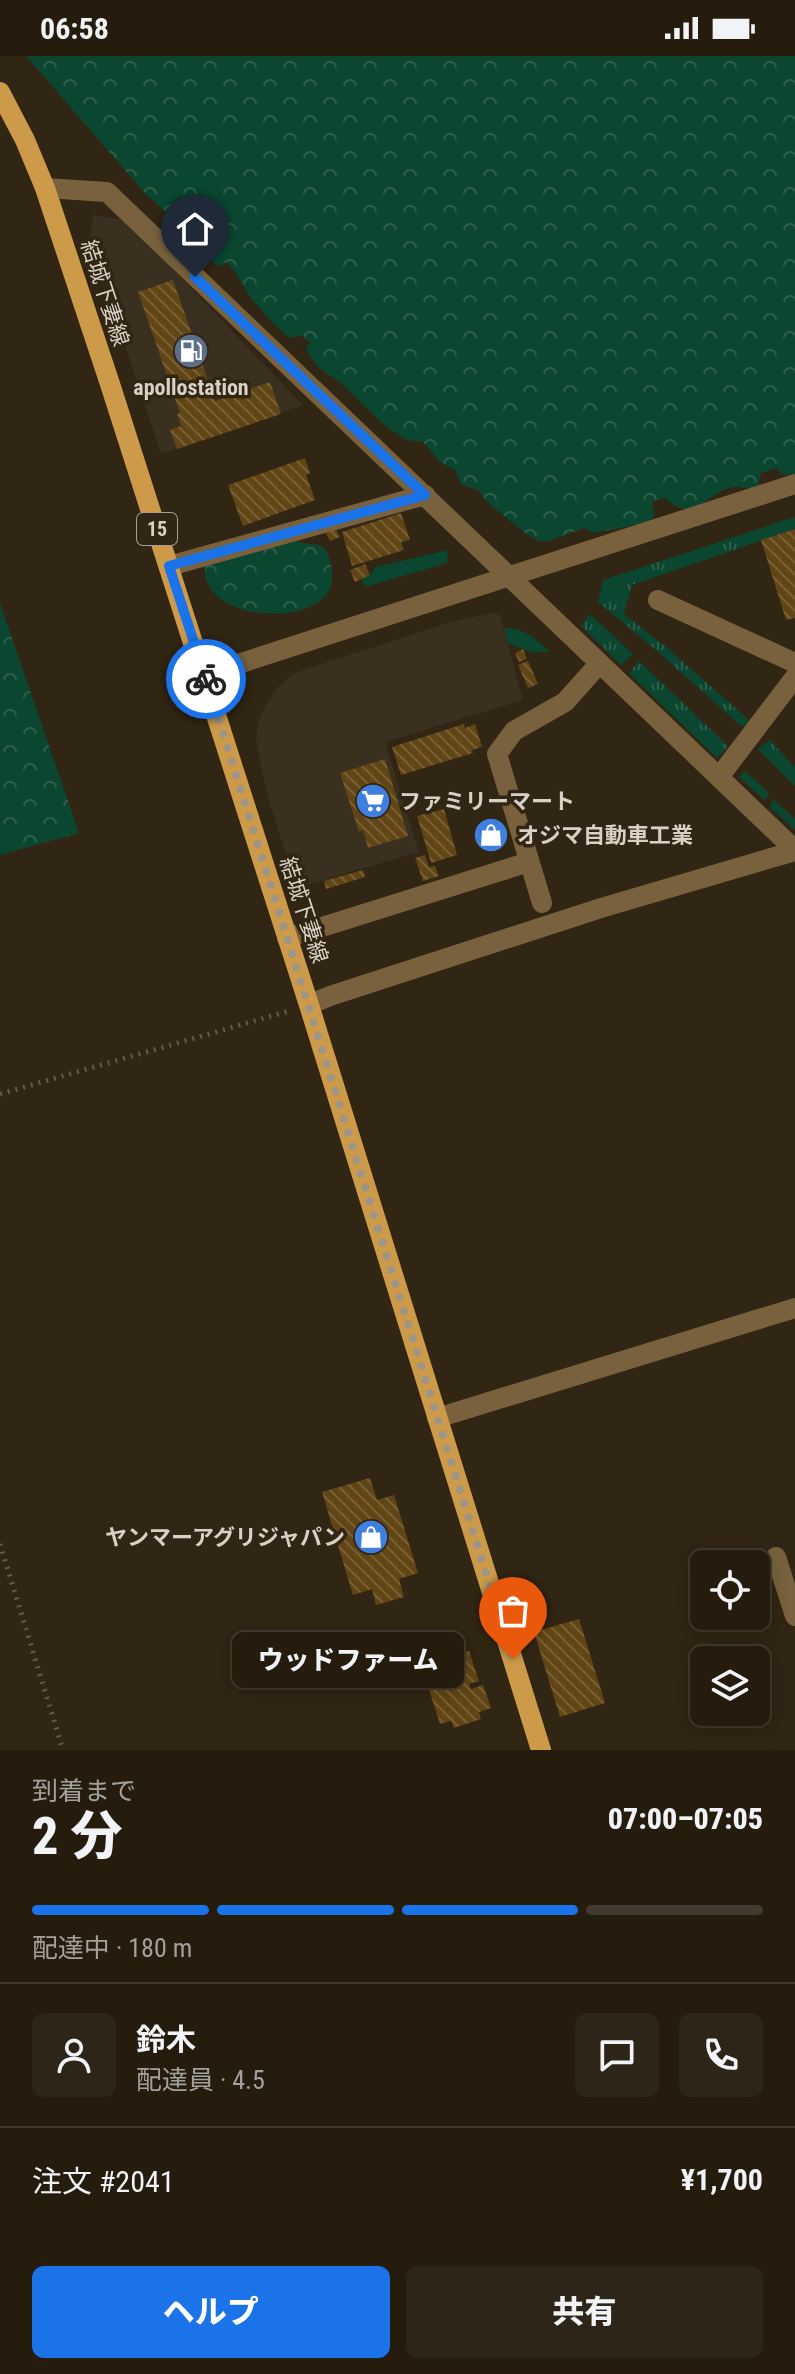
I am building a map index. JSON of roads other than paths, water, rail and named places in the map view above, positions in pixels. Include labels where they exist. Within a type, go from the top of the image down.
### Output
[{"type":"main road","name":"結城下妻線","points":[[0,92],[45,188],[169,566],[541,1750]]},
{"type":"street","points":[[45,188],[107,192],[512,576],[599,664],[795,851],[601,908],[309,1005]]},
{"type":"street","points":[[204,675],[795,484]]},
{"type":"street","points":[[169,566],[425,495]]},
{"type":"street","points":[[658,600],[795,663]]},
{"type":"street","points":[[542,903],[497,754],[514,731],[565,702],[599,664]]},
{"type":"street","points":[[719,777],[795,677]]},
{"type":"street","points":[[287,938],[529,862]]},
{"type":"street","points":[[437,1418],[795,1308]]},
{"type":"street","points":[[776,1557],[795,1616]]},
{"type":"place","name":"apollostation","points":[[191,351]]},
{"type":"place","name":"ファミリーマート","points":[[373,801]]},
{"type":"place","name":"オジマ自動車工業","points":[[491,835]]},
{"type":"place","name":"ヤンマーアグリジャパン","points":[[371,1537]]},
{"type":"place","name":"ウッドファーム","points":[[513,1659]]}]
